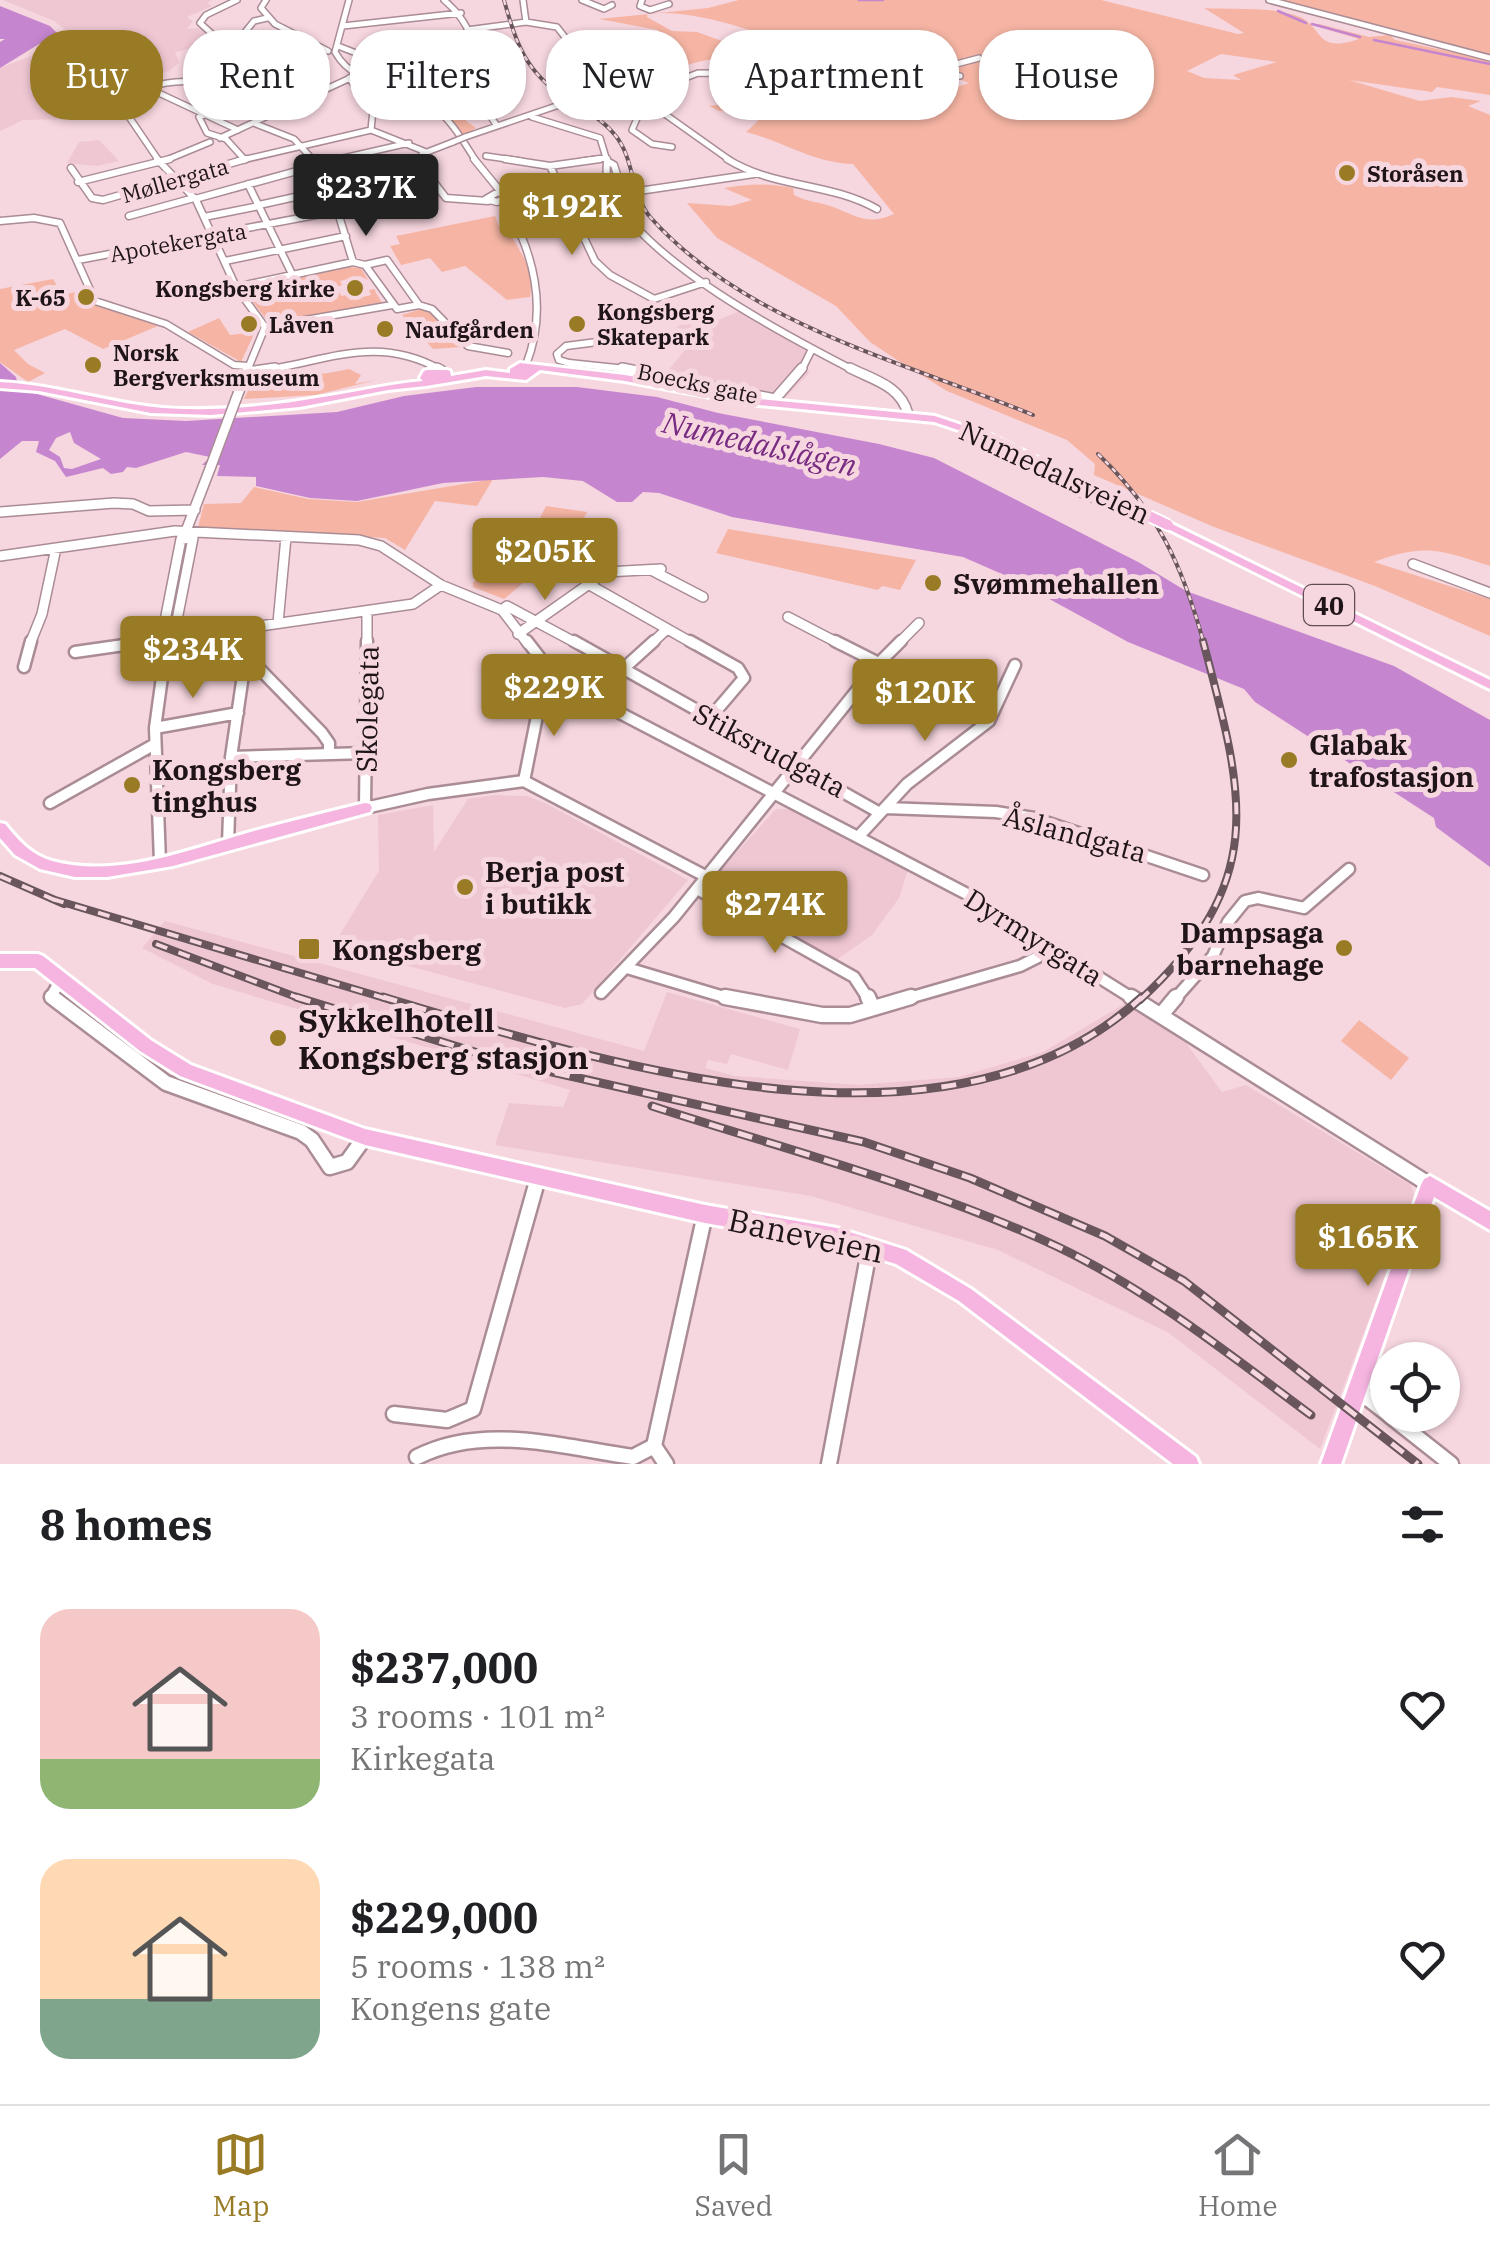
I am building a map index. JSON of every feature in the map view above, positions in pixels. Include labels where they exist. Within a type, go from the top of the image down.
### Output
[{"type":"main road","name":"Numedalsveien","points":[[443,374],[525,370],[586,374],[748,401],[908,414],[966,427],[1490,684]]},
{"type":"main road","name":"40","points":[[0,385],[29,386],[163,411],[264,408],[443,374]]},
{"type":"main road","points":[[0,828],[24,854],[62,869],[100,873],[183,860],[228,844],[366,808]]},
{"type":"main road","name":"Baneveien","points":[[8,959],[38,961],[146,1046],[186,1071],[364,1137],[705,1214],[870,1245],[900,1256],[945,1281],[1189,1464]]},
{"type":"main road","points":[[1331,1464],[1430,1185]]},
{"type":"main road","name":"Dyrmyrgata","points":[[1430,1185],[1490,1222]]},
{"type":"street","points":[[206,30],[200,24],[206,15],[237,0]]},
{"type":"street","points":[[266,0],[260,6],[282,30]]},
{"type":"street","points":[[349,0],[336,58],[372,107],[372,130],[426,152]]},
{"type":"street","points":[[444,0],[461,14],[467,30],[526,22],[557,26],[560,30]]},
{"type":"street","points":[[523,0],[526,22]]},
{"type":"street","points":[[582,0],[604,8],[612,5]]},
{"type":"street","points":[[642,0],[640,6],[650,10],[669,4]]},
{"type":"street","points":[[1270,0],[1490,58]]},
{"type":"street","points":[[346,26],[461,14]]},
{"type":"street","points":[[247,30],[254,21],[267,18]]},
{"type":"street","points":[[338,46],[350,50]]},
{"type":"street","points":[[959,63],[979,58]]},
{"type":"street","points":[[330,86],[349,74],[359,74],[398,90],[452,129],[485,178],[504,196],[538,288],[537,325],[525,370]]},
{"type":"street","points":[[183,79],[148,88],[183,106]]},
{"type":"street","points":[[326,176],[417,160],[426,152],[465,137],[546,111]]},
{"type":"street","points":[[532,117],[600,138],[607,159],[608,187],[627,212],[676,260],[812,350],[896,391],[904,398],[908,414]]},
{"type":"street","points":[[131,120],[160,163],[194,198],[236,288],[265,328]]},
{"type":"street","points":[[202,120],[202,128],[226,139],[245,160]]},
{"type":"street","points":[[214,120],[238,130]]},
{"type":"street","points":[[220,138],[265,120]]},
{"type":"street","points":[[495,120],[497,126]]},
{"type":"street","points":[[635,120],[632,130],[652,144],[672,147]]},
{"type":"street","points":[[675,120],[754,174],[855,198],[877,209]]},
{"type":"street","points":[[256,124],[275,129],[299,145],[326,176],[354,262]]},
{"type":"street","name":"Møllergata","points":[[78,182],[96,200],[299,145],[372,130]]},
{"type":"street","points":[[70,168],[78,182],[160,163],[210,142]]},
{"type":"street","points":[[129,216],[409,143]]},
{"type":"street","points":[[486,156],[550,166],[607,159],[614,165],[620,188],[635,191],[754,174]]},
{"type":"street","points":[[417,160],[444,196],[461,201],[504,196]]},
{"type":"street","points":[[235,163],[250,184],[292,276]]},
{"type":"street","points":[[550,166],[560,193],[601,268],[654,300],[706,282]]},
{"type":"street","points":[[485,178],[489,198],[522,242]]},
{"type":"street","points":[[560,193],[608,187]]},
{"type":"street","points":[[204,217],[331,190]]},
{"type":"street","name":"Apotekergata","points":[[78,260],[337,211]]},
{"type":"street","points":[[574,220],[627,212]]},
{"type":"street","points":[[0,221],[48,219],[68,225],[95,301],[178,329],[234,365],[248,369],[352,352],[423,360],[443,374]]},
{"type":"street","points":[[225,261],[346,236]]},
{"type":"street","points":[[236,288],[354,262],[389,261],[419,305]]},
{"type":"street","points":[[365,264],[392,304],[402,310],[419,305],[432,309],[468,346],[508,353]]},
{"type":"street","points":[[265,328],[392,304]]},
{"type":"street","points":[[186,531],[265,328]]},
{"type":"street","name":"Boecks gate","points":[[636,337],[566,346],[558,350],[559,360],[643,370],[775,399],[800,372],[812,350]]},
{"type":"street","points":[[423,360],[428,377]]},
{"type":"street","points":[[1040,462],[1036,466],[1046,477],[1122,510]]},
{"type":"street","points":[[0,512],[114,503],[159,511],[195,510]]},
{"type":"street","points":[[0,556],[186,531],[286,536],[278,623]]},
{"type":"street","name":"Stiksrudgata","points":[[286,536],[360,540],[386,548],[442,586],[502,610],[506,606],[538,621],[882,810]]},
{"type":"street","points":[[160,862],[155,728],[168,636],[175,630],[194,538],[181,539],[162,631],[168,636]]},
{"type":"street","points":[[24,667],[36,622],[42,614],[56,548]]},
{"type":"street","points":[[1412,564],[1490,593]]},
{"type":"street","points":[[518,634],[612,570],[657,570],[703,597]]},
{"type":"street","points":[[588,584],[742,673],[742,680],[710,718]]},
{"type":"street","points":[[75,652],[413,604],[442,586]]},
{"type":"street","name":"Dyrmyrgata","points":[[502,610],[518,634],[561,680],[590,698],[965,893],[1430,1185]]},
{"type":"street","name":"Skolegata","points":[[366,808],[368,611]]},
{"type":"street","points":[[788,617],[930,689]]},
{"type":"street","points":[[601,993],[697,889],[879,663],[919,623]]},
{"type":"street","points":[[228,844],[231,756],[250,627]]},
{"type":"street","points":[[590,698],[667,630]]},
{"type":"street","points":[[248,657],[330,742],[329,754]]},
{"type":"street","points":[[859,836],[928,766],[989,721],[1015,666]]},
{"type":"street","points":[[524,782],[540,701],[544,692],[561,680]]},
{"type":"street","points":[[155,728],[238,713]]},
{"type":"street","points":[[50,802],[154,744]]},
{"type":"street","points":[[231,756],[366,754]]},
{"type":"street","points":[[366,808],[428,794],[524,782],[707,877]]},
{"type":"street","name":"Åslandgata","points":[[882,810],[996,812],[1034,818],[1203,875]]},
{"type":"street","points":[[1161,1015],[1213,956],[1228,922],[1244,901],[1258,898],[1304,908],[1349,870]]},
{"type":"street","points":[[697,889],[842,969],[862,985],[872,1007]]},
{"type":"street","points":[[627,968],[790,1012],[850,1015],[1020,966],[1048,946]]},
{"type":"street","points":[[61,979],[51,997],[166,1083],[301,1132],[312,1140],[330,1166],[338,1168],[348,1162],[364,1137]]},
{"type":"street","points":[[394,1414],[447,1420],[473,1409],[538,1178]]},
{"type":"street","points":[[666,1464],[654,1446],[705,1214]]},
{"type":"street","points":[[830,1464],[870,1245]]},
{"type":"street","points":[[1358,1390],[1370,1400]]},
{"type":"street","points":[[1411,1432],[1451,1464]]},
{"type":"street","points":[[417,1457],[434,1444],[487,1439],[633,1457],[654,1446]]},
{"type":"shaded area","points":[[3,0],[212,1],[207,3],[212,6],[187,17],[193,21],[187,29],[202,30],[183,30],[183,50],[175,52],[179,63],[163,73],[163,30],[66,30],[54,21]]},
{"type":"shaded area","points":[[739,0],[1101,0],[1238,34],[1244,33],[1204,8],[1265,10],[1300,17],[1334,43],[1359,39],[1316,26],[1369,37],[1390,35],[1395,40],[1490,60],[1490,95],[1437,87],[1432,92],[1349,80],[1420,101],[1451,97],[1481,101],[1468,106],[1490,115],[1490,566],[1432,551],[1407,552],[1374,562],[1490,599],[1490,636],[1375,586],[1214,527],[1094,475],[1095,464],[1067,440],[947,391],[870,342],[836,306],[717,238],[687,203],[731,206],[752,200],[724,188],[767,185],[793,188],[794,195],[863,218],[894,214],[853,164],[811,156],[746,132],[757,120],[959,120],[959,86],[969,83],[959,79],[959,30],[748,30],[724,22],[659,13]],"holes":[[[1221,54],[1277,62],[1233,75],[1241,80],[1204,78],[1187,71]]]},
{"type":"shaded area","points":[[1280,0],[1490,0],[1490,57],[1432,43],[1433,39]]},
{"type":"shaded area","points":[[647,14],[670,30],[599,19]]},
{"type":"shaded area","points":[[689,32],[709,36],[709,60],[689,64]]},
{"type":"shaded area","points":[[30,56],[30,120],[0,131],[0,68]]},
{"type":"shaded area","points":[[450,120],[466,120],[476,128],[464,135]]},
{"type":"shaded area","points":[[99,140],[119,161],[97,166],[67,163],[79,142]]},
{"type":"shaded area","points":[[495,216],[500,229],[508,231],[526,262],[530,297],[507,300],[465,266],[442,272],[430,258],[401,265],[390,246],[400,244],[396,236]]},
{"type":"shaded area","points":[[348,267],[361,268],[368,280],[360,276],[340,281],[342,285],[337,287],[341,296],[347,295],[350,300],[371,295],[369,290],[374,289],[382,303],[269,323],[247,294],[255,286]]},
{"type":"shaded area","points":[[53,279],[62,295],[85,290],[91,303],[158,326],[103,349],[65,329],[14,350],[45,373],[28,382],[0,362],[0,289]]},
{"type":"shaded area","points":[[428,307],[461,347],[433,349],[402,315]]},
{"type":"shaded area","points":[[740,311],[814,353],[804,370],[810,372],[785,398],[666,373],[685,350],[660,339],[692,317],[718,320]]},
{"type":"shaded area","points":[[219,318],[230,335],[255,332],[241,362],[188,332]]},
{"type":"shaded area","points":[[349,369],[361,375],[355,384],[376,380],[316,395],[244,399],[257,382],[274,374],[324,374]]},
{"type":"shaded area","points":[[493,479],[477,506],[435,501],[405,550],[385,538],[198,527],[204,504],[241,503],[254,487],[308,499],[357,502]]},
{"type":"shaded area","points":[[546,506],[587,512],[575,535],[534,530]]},
{"type":"shaded area","points":[[728,529],[916,560],[900,590],[882,586],[878,590],[716,553]]},
{"type":"shaded area","points":[[501,560],[535,573],[504,599],[473,587],[473,582],[497,570]]},
{"type":"shaded area","points":[[527,796],[545,803],[688,880],[582,1004],[565,1008],[375,957],[370,964],[329,952],[379,871],[378,815],[433,805],[434,852],[468,799]]},
{"type":"shaded area","points":[[776,809],[793,809],[852,836],[908,870],[899,898],[872,935],[829,965],[708,895],[717,874]]},
{"type":"shaded area","points":[[165,921],[644,1051],[667,992],[800,1029],[788,1070],[731,1054],[727,1064],[708,1060],[705,1068],[735,1076],[858,1085],[959,1077],[1043,1052],[1126,1003],[1186,1043],[1222,1092],[1246,1085],[1411,1185],[1415,1198],[1320,1449],[1169,1333],[998,1250],[811,1196],[495,1145],[509,1103],[563,1107],[570,1090],[213,984],[142,948]]},
{"type":"shaded area","points":[[1359,1020],[1409,1058],[1391,1080],[1341,1041]]},
{"type":"water","points":[[0,6],[54,30],[30,30],[30,50],[0,68],[0,42],[5,39],[0,39]]},
{"type":"water","name":"Numedalslågen","points":[[0,363],[16,377],[19,389],[123,418],[186,421],[337,412],[404,396],[476,387],[577,387],[657,397],[934,458],[1140,563],[1186,591],[1394,666],[1490,720],[1490,867],[1436,827],[1434,818],[1255,702],[1244,689],[1128,642],[1011,578],[963,557],[732,517],[659,493],[643,492],[632,502],[617,502],[583,481],[543,477],[443,483],[357,501],[310,498],[256,486],[256,477],[217,476],[220,465],[202,465],[210,457],[186,452],[136,468],[127,467],[123,472],[111,474],[103,468],[66,477],[55,461],[36,452],[39,441],[22,441],[0,459]],"holes":[[[70,432],[74,443],[101,459],[64,468],[60,457],[49,450],[56,438]]]},
{"type":"waterway","points":[[859,0],[883,0]]},
{"type":"waterway","points":[[1278,11],[1306,23]]},
{"type":"waterway","points":[[1312,24],[1360,37]]},
{"type":"waterway","points":[[1374,40],[1490,64]]},
{"type":"railway","points":[[504,0],[518,44],[532,68],[553,89],[599,119],[615,135],[644,209],[690,255],[733,286],[830,337],[1033,415]]},
{"type":"railway","points":[[1098,454],[1137,497],[1165,541],[1187,589],[1204,644]]},
{"type":"railway","points":[[1140,1000],[1182,956],[1210,915],[1228,875],[1236,834],[1229,746],[1203,641]]},
{"type":"railway","points":[[0,876],[54,900]]},
{"type":"railway","points":[[54,900],[391,1000]]},
{"type":"railway","points":[[54,900],[64,904]]},
{"type":"railway","points":[[156,944],[296,997]]},
{"type":"railway","points":[[296,997],[507,1062],[864,1142],[970,1178],[1105,1236],[1184,1281],[1418,1464]]},
{"type":"railway","points":[[296,997],[304,1000]]},
{"type":"railway","points":[[383,997],[567,1050],[669,1073],[773,1088],[875,1093],[973,1081],[1063,1051],[1142,997]]},
{"type":"railway","points":[[652,1106],[908,1187],[1056,1246],[1156,1303],[1311,1415]]},
{"type":"place","name":"Storåsen","points":[[1347,173]]},
{"type":"place","name":"Kongsberg kirke","points":[[355,288]]},
{"type":"place","name":"K-65","points":[[86,297]]},
{"type":"place","name":"Låven","points":[[249,324]]},
{"type":"place","name":"Kongsberg Skatepark","points":[[577,324]]},
{"type":"place","name":"Naufgården","points":[[385,329]]},
{"type":"place","name":"Norsk Bergverksmuseum","points":[[93,365]]},
{"type":"place","name":"Svømmehallen","points":[[933,583]]},
{"type":"place","name":"Glabak trafostasjon","points":[[1289,760]]},
{"type":"place","name":"Kongsberg tinghus","points":[[132,785]]},
{"type":"place","name":"Berja post i butikk","points":[[465,887]]},
{"type":"place","name":"Dampsaga barnehage","points":[[1344,948]]},
{"type":"place","name":"Kongsberg","points":[[309,949]]},
{"type":"place","name":"Sykkelhotell Kongsberg stasjon","points":[[278,1038]]}]
